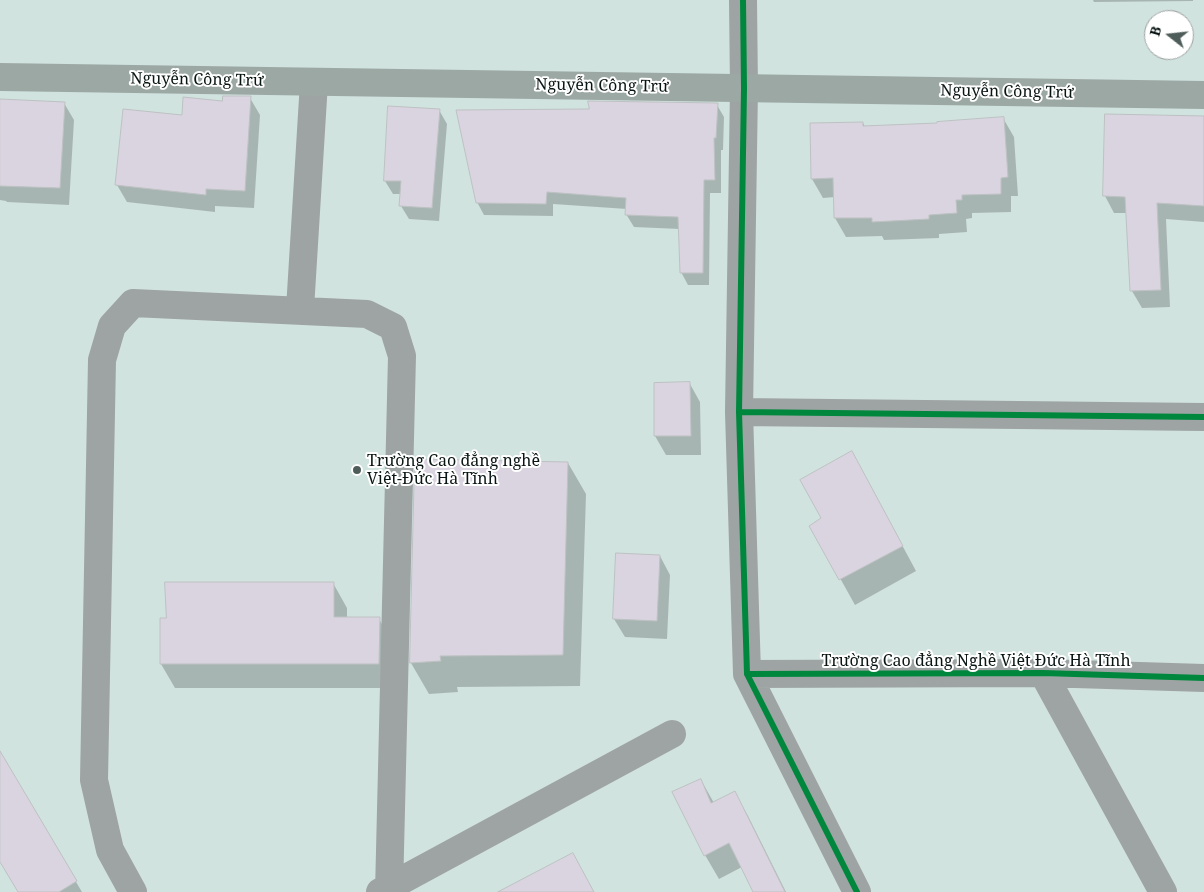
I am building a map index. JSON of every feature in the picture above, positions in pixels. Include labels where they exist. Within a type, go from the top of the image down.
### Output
[{"type":"main road","name":"Nguyễn Công Trứ","points":[[0,77],[1204,95]]},
{"type":"street","points":[[743,0],[744,88],[739,412],[747,674],[857,892]]},
{"type":"street","points":[[300,309],[314,82]]},
{"type":"street","points":[[133,892],[110,850],[94,780],[102,360],[112,326],[133,303],[300,309],[367,314],[392,327],[402,356],[385,890]]},
{"type":"street","points":[[739,412],[1204,417]]},
{"type":"street","points":[[1043,673],[1163,892]]},
{"type":"street","name":"Trường Cao đẳng Nghề Việt Đức Hà Tĩnh","points":[[747,674],[1043,673],[1204,678]]},
{"type":"street","points":[[385,890],[672,734]]},
{"type":"building","points":[[223,96],[251,96],[245,191],[206,189],[206,195],[115,185],[123,109],[182,115],[183,97],[222,101]]},
{"type":"building","points":[[0,99],[65,102],[60,188],[0,186]]},
{"type":"building","points":[[588,101],[718,103],[716,138],[714,138],[715,180],[704,180],[703,273],[680,273],[678,217],[625,215],[626,198],[547,192],[546,204],[476,203],[456,110],[589,109]]},
{"type":"building","points":[[388,106],[440,109],[432,208],[399,206],[401,181],[384,181]]},
{"type":"building","points":[[1105,114],[1204,116],[1204,206],[1157,203],[1161,290],[1130,291],[1125,197],[1103,196]]},
{"type":"building","points":[[1004,117],[1008,177],[1001,178],[1001,194],[962,195],[962,200],[956,200],[957,213],[929,215],[929,219],[872,222],[872,218],[834,218],[833,178],[811,179],[810,123],[863,122],[863,126],[937,123]]},
{"type":"building","points":[[690,382],[691,436],[654,436],[654,383]]},
{"type":"building","points":[[852,451],[903,546],[839,580],[809,526],[821,518],[800,480]]},
{"type":"building","points":[[415,459],[568,462],[563,655],[440,656],[441,661],[410,663]]},
{"type":"building","points":[[616,553],[660,555],[657,621],[613,619]]},
{"type":"building","points":[[165,582],[334,582],[334,617],[380,617],[379,664],[160,664],[160,618],[166,618]]},
{"type":"building","points":[[0,751],[77,881],[59,892],[18,892],[0,862]]},
{"type":"building","points":[[701,779],[711,803],[735,791],[785,892],[753,892],[729,843],[704,856],[672,792]]},
{"type":"building","points":[[573,853],[594,892],[498,892]]},
{"type":"cycle path","points":[[743,0],[744,88],[739,412],[747,674],[857,892]]},
{"type":"cycle path","points":[[739,412],[1204,417]]},
{"type":"cycle path","points":[[747,674],[1043,673],[1204,678]]},
{"type":"place","name":"Trường Cao đẳng nghề Việt-Đức Hà Tĩnh","points":[[357,470]]}]
